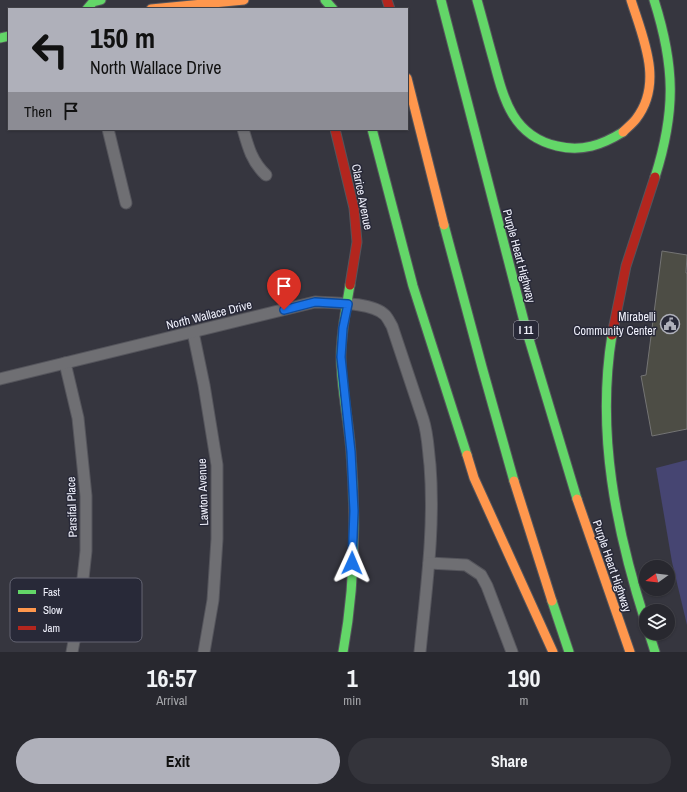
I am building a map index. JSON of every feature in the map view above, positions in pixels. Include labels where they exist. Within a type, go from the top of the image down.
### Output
[{"type":"main road","points":[[88,8],[92,2],[101,0]]},
{"type":"main road","points":[[158,8],[184,4],[214,4],[244,0]]},
{"type":"main road","points":[[326,0],[338,8]]},
{"type":"main road","points":[[477,0],[504,99],[515,119],[530,135],[543,142],[558,148],[577,150],[598,146],[616,138],[634,121],[645,102],[650,81],[650,68],[631,0]]},
{"type":"main road","points":[[640,604],[628,568],[617,519],[608,454],[607,406],[610,346],[618,294],[630,249],[664,147],[670,110],[671,78],[668,55],[664,33],[654,0]]},
{"type":"main road","name":"Purple Heart Highway","points":[[442,1],[518,303],[541,383],[587,530],[630,652]]},
{"type":"main road","points":[[408,82],[493,412],[531,538],[569,652]]},
{"type":"main road","name":"Clarice Avenue","points":[[335,130],[352,202],[357,231],[357,242],[343,328],[341,357],[351,452],[354,511],[352,576],[348,624],[343,652]]},
{"type":"main road","points":[[372,130],[414,286],[474,478],[553,652]]},
{"type":"main road","points":[[651,640],[655,652]]},
{"type":"street","points":[[108,130],[126,203]]},
{"type":"street","points":[[244,130],[251,155],[256,164],[266,175]]},
{"type":"street","name":"North Wallace Drive","points":[[0,379],[315,302],[348,304],[374,309],[385,315],[392,326],[424,419],[427,435],[431,486],[429,563]]},
{"type":"street","name":"Lawton Avenue","points":[[193,332],[204,385],[217,465],[217,538],[213,600],[204,652]]},
{"type":"street","name":"Parsifal Place","points":[[65,363],[78,418],[86,496],[86,551],[83,578]]},
{"type":"street","points":[[420,652],[429,563],[466,565],[481,574],[512,652]]},
{"type":"street","name":"Parsifal Place","points":[[72,652],[74,642]]},
{"type":"shaded area","points":[[687,460],[687,625],[675,575],[675,560],[672,560],[656,468]]},
{"type":"building","name":"Mirabelli Community Center","points":[[662,251],[687,255],[687,429],[652,436],[641,376],[646,375]]},
{"type":"traffic: fast","points":[[88,8],[93,2],[101,0]]},
{"type":"traffic: fast","points":[[325,0],[332,8]]},
{"type":"traffic: fast","points":[[441,0],[526,329],[577,499]]},
{"type":"traffic: fast","points":[[477,0],[502,90],[507,103],[520,125],[530,134],[542,141],[566,148],[583,148],[592,146],[607,141],[623,132]]},
{"type":"traffic: fast","points":[[654,0],[666,46],[670,88],[667,131],[655,177]]},
{"type":"traffic: fast","points":[[0,38],[8,36]]},
{"type":"traffic: fast","points":[[372,130],[413,286],[467,455]]},
{"type":"traffic: fast","points":[[444,225],[514,481]]},
{"type":"traffic: fast","points":[[343,652],[350,603],[354,528],[353,478],[342,381],[341,357],[345,312],[350,285]]},
{"type":"traffic: fast","points":[[612,335],[606,408],[608,445],[618,517],[640,604]]},
{"type":"traffic: fast","points":[[552,601],[569,652]]},
{"type":"traffic: fast","points":[[651,640],[655,652]]},
{"type":"traffic: slow","points":[[161,8],[244,0]]},
{"type":"traffic: slow","points":[[623,132],[636,119],[644,105],[649,91],[650,76],[645,45],[631,0]]},
{"type":"traffic: slow","points":[[408,82],[444,225]]},
{"type":"traffic: slow","points":[[467,455],[474,478],[553,652]]},
{"type":"traffic: slow","points":[[514,481],[552,601]]},
{"type":"traffic: slow","points":[[577,499],[630,652]]},
{"type":"traffic: jam","points":[[387,0],[390,8]]},
{"type":"traffic: jam","points":[[335,130],[354,208],[357,242],[350,285]]},
{"type":"traffic: jam","points":[[612,335],[626,266],[655,177]]},
{"type":"place","name":"Mirabelli Community Center","points":[[670,324]]},
{"type":"route","points":[[284,310],[315,302],[348,304],[343,328],[341,357],[351,452],[354,511],[352,563]]}]
